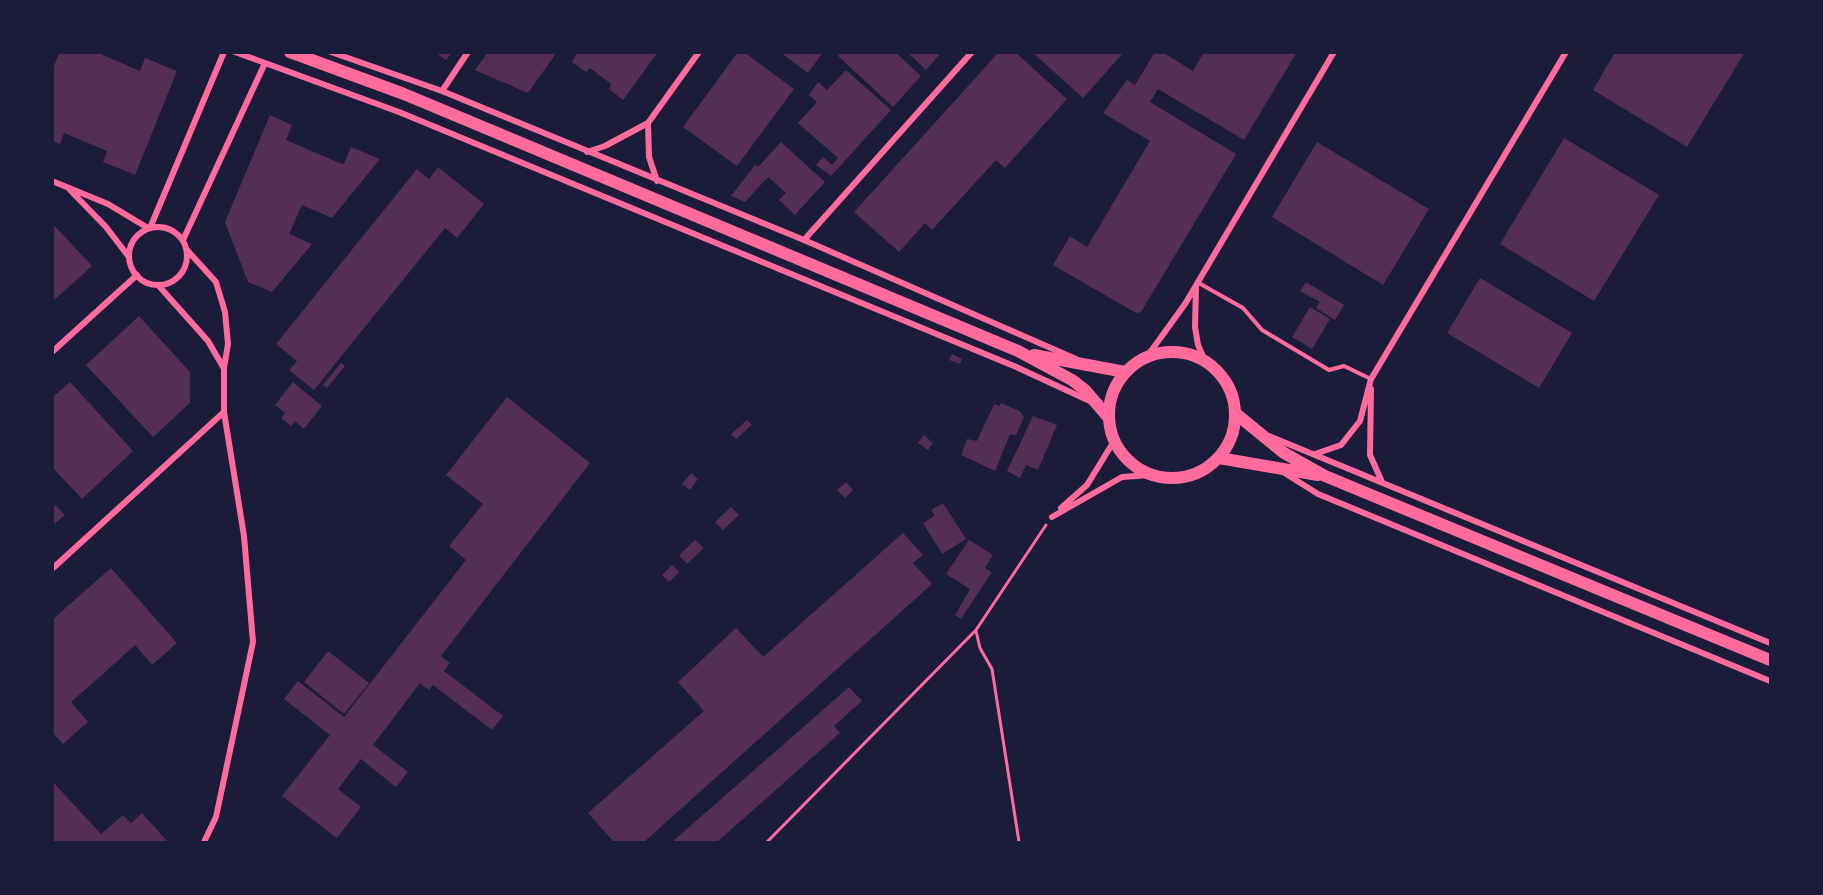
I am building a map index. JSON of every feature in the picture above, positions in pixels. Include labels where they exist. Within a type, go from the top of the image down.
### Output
[{"type":"main road","points":[[290,52],[404,94],[1018,351],[1072,380],[1108,417]]},
{"type":"main road","points":[[1018,351],[1125,372]]},
{"type":"main road","points":[[1169,352],[1194,356],[1206,363],[1215,369],[1230,389],[1235,413],[1232,437],[1219,458],[1198,473],[1174,478],[1150,475],[1129,462],[1114,441],[1108,417],[1112,393],[1125,372],[1146,358],[1169,352]]},
{"type":"main road","points":[[1235,413],[1284,453],[1325,476],[1770,660]]},
{"type":"main road","points":[[1219,458],[1325,476]]},
{"type":"street","points":[[149,228],[224,52]]},
{"type":"street","points":[[235,52],[399,112],[1014,366],[1097,405]]},
{"type":"street","points":[[331,52],[442,91],[804,240],[1090,365]]},
{"type":"street","points":[[442,91],[468,52]]},
{"type":"street","points":[[586,152],[605,146],[648,123],[699,52]]},
{"type":"street","points":[[804,240],[972,52]]},
{"type":"street","points":[[1146,358],[1185,304],[1334,52]]},
{"type":"street","points":[[1315,454],[1341,445],[1360,421],[1371,379],[1566,52]]},
{"type":"street","points":[[183,240],[265,63]]},
{"type":"street","points":[[648,123],[649,157],[657,181]]},
{"type":"street","points":[[52,180],[108,204],[149,228]]},
{"type":"street","points":[[68,187],[106,227],[129,258],[137,275],[150,284],[158,285],[176,279],[183,272],[187,250]]},
{"type":"street","points":[[129,258],[131,245],[139,234],[149,228],[163,227],[175,232],[183,240],[187,250],[216,282],[225,312],[228,344],[224,368],[224,412],[244,536],[253,642],[216,817],[204,843]]},
{"type":"street","points":[[52,352],[137,275]]},
{"type":"street","points":[[1196,282],[1195,327],[1198,345],[1206,363]]},
{"type":"street","points":[[158,285],[208,341],[224,368]]},
{"type":"street","points":[[1371,379],[1370,455],[1382,482]]},
{"type":"street","points":[[52,569],[224,412]]},
{"type":"street","points":[[1255,430],[1770,643]]},
{"type":"street","points":[[1052,517],[1087,485],[1114,441]]},
{"type":"street","points":[[1280,470],[1318,494],[1770,681]]},
{"type":"street","points":[[1052,517],[1122,477],[1150,475]]},
{"type":"lane","points":[[1196,282],[1243,308],[1262,330],[1329,370],[1344,366],[1371,379]]},
{"type":"path","points":[[767,843],[976,630],[1052,517]]},
{"type":"path","points":[[976,630],[980,648],[992,669],[1019,843]]},
{"type":"building","points":[[60,52],[96,52],[140,71],[145,58],[177,71],[135,175],[103,162],[107,151],[64,133],[60,144],[52,141],[52,70]]},
{"type":"building","points":[[435,52],[452,52],[446,60]]},
{"type":"building","points":[[488,52],[557,52],[528,93],[475,70]]},
{"type":"building","points":[[578,52],[658,52],[623,100],[609,89],[611,84],[590,68],[586,72],[572,62]]},
{"type":"building","points":[[738,52],[744,52],[794,89],[737,166],[683,127]]},
{"type":"building","points":[[780,52],[823,52],[808,73]]},
{"type":"building","points":[[841,52],[895,52],[921,76],[893,107],[838,56]]},
{"type":"building","points":[[907,52],[942,52],[926,70]]},
{"type":"building","points":[[999,52],[1015,52],[1067,99],[1005,168],[996,160],[932,230],[925,223],[899,252],[854,212]]},
{"type":"building","points":[[1032,52],[1124,52],[1083,98]]},
{"type":"building","points":[[1155,52],[1162,52],[1193,71],[1204,52],[1297,52],[1244,140],[1158,89],[1150,102],[1236,154],[1141,312],[1136,313],[1053,265],[1070,236],[1087,247],[1150,141],[1103,113],[1127,80],[1135,85]]},
{"type":"building","points":[[1615,52],[1745,52],[1687,147],[1593,90]]},
{"type":"building","points":[[846,70],[891,110],[831,176],[816,165],[823,157],[832,165],[838,158],[798,123],[817,102],[809,95],[818,82],[827,90]]},
{"type":"building","points":[[270,115],[292,125],[286,140],[342,164],[351,147],[380,159],[332,218],[302,205],[289,234],[312,244],[272,292],[248,282],[225,222]]},
{"type":"building","points":[[1564,138],[1659,195],[1594,301],[1500,244]]},
{"type":"building","points":[[781,142],[825,182],[795,215],[779,200],[786,193],[768,177],[745,202],[731,196],[755,165],[758,167]]},
{"type":"building","points":[[1317,142],[1429,209],[1383,285],[1272,217]]},
{"type":"building","points":[[438,167],[484,204],[457,238],[445,228],[314,390],[289,370],[297,361],[276,344],[417,169],[429,179]]},
{"type":"building","points":[[52,223],[92,266],[52,302]]},
{"type":"building","points":[[1480,278],[1572,333],[1539,388],[1447,333]]},
{"type":"building","points":[[1306,282],[1344,305],[1335,320],[1316,308],[1320,302],[1300,291]]},
{"type":"building","points":[[1310,307],[1330,319],[1312,349],[1292,337]]},
{"type":"building","points":[[139,316],[190,372],[190,403],[153,437],[86,365]]},
{"type":"building","points":[[952,354],[962,359],[960,364],[949,360]]},
{"type":"building","points":[[341,363],[345,366],[327,388],[323,385]]},
{"type":"building","points":[[70,382],[133,451],[82,499],[52,467],[52,398]]},
{"type":"building","points":[[293,382],[322,406],[304,429],[295,421],[291,426],[281,418],[285,413],[275,405]]},
{"type":"building","points":[[507,397],[590,463],[441,656],[450,663],[444,671],[503,716],[492,730],[433,685],[429,690],[420,683],[373,745],[408,772],[396,787],[361,759],[338,789],[361,807],[337,838],[282,796],[330,735],[284,699],[298,681],[344,717],[466,560],[449,546],[483,504],[446,475]]},
{"type":"building","points":[[1001,403],[1020,411],[1024,417],[1016,435],[1010,434],[995,471],[961,455],[967,439],[977,441],[994,404],[1000,406]]},
{"type":"building","points":[[1033,416],[1057,425],[1038,470],[1026,465],[1020,478],[1007,471]]},
{"type":"building","points":[[747,420],[752,425],[736,439],[731,434]]},
{"type":"building","points":[[924,435],[933,443],[928,450],[918,443]]},
{"type":"building","points":[[691,473],[698,479],[690,490],[682,484]]},
{"type":"building","points":[[846,482],[853,490],[845,498],[837,490]]},
{"type":"building","points":[[52,502],[65,515],[52,526]]},
{"type":"building","points":[[943,503],[966,539],[942,554],[923,523],[935,516],[931,510]]},
{"type":"building","points":[[731,507],[739,515],[723,530],[715,522]]},
{"type":"building","points":[[903,533],[923,555],[913,563],[932,584],[644,842],[614,842],[588,813],[704,711],[678,682],[736,628],[763,657]]},
{"type":"building","points":[[695,540],[704,548],[687,564],[679,555]]},
{"type":"building","points":[[969,540],[993,555],[985,568],[992,572],[961,619],[955,615],[970,589],[946,574]]},
{"type":"building","points":[[672,565],[679,572],[669,582],[662,575]]},
{"type":"building","points":[[111,568],[177,643],[152,665],[135,645],[71,702],[88,722],[63,744],[52,732],[52,620]]},
{"type":"building","points":[[328,651],[369,683],[344,714],[304,682]]},
{"type":"building","points":[[849,687],[862,701],[834,726],[840,733],[717,842],[672,842]]},
{"type":"building","points":[[52,781],[101,834],[123,815],[131,823],[142,813],[168,842],[52,842]]}]
